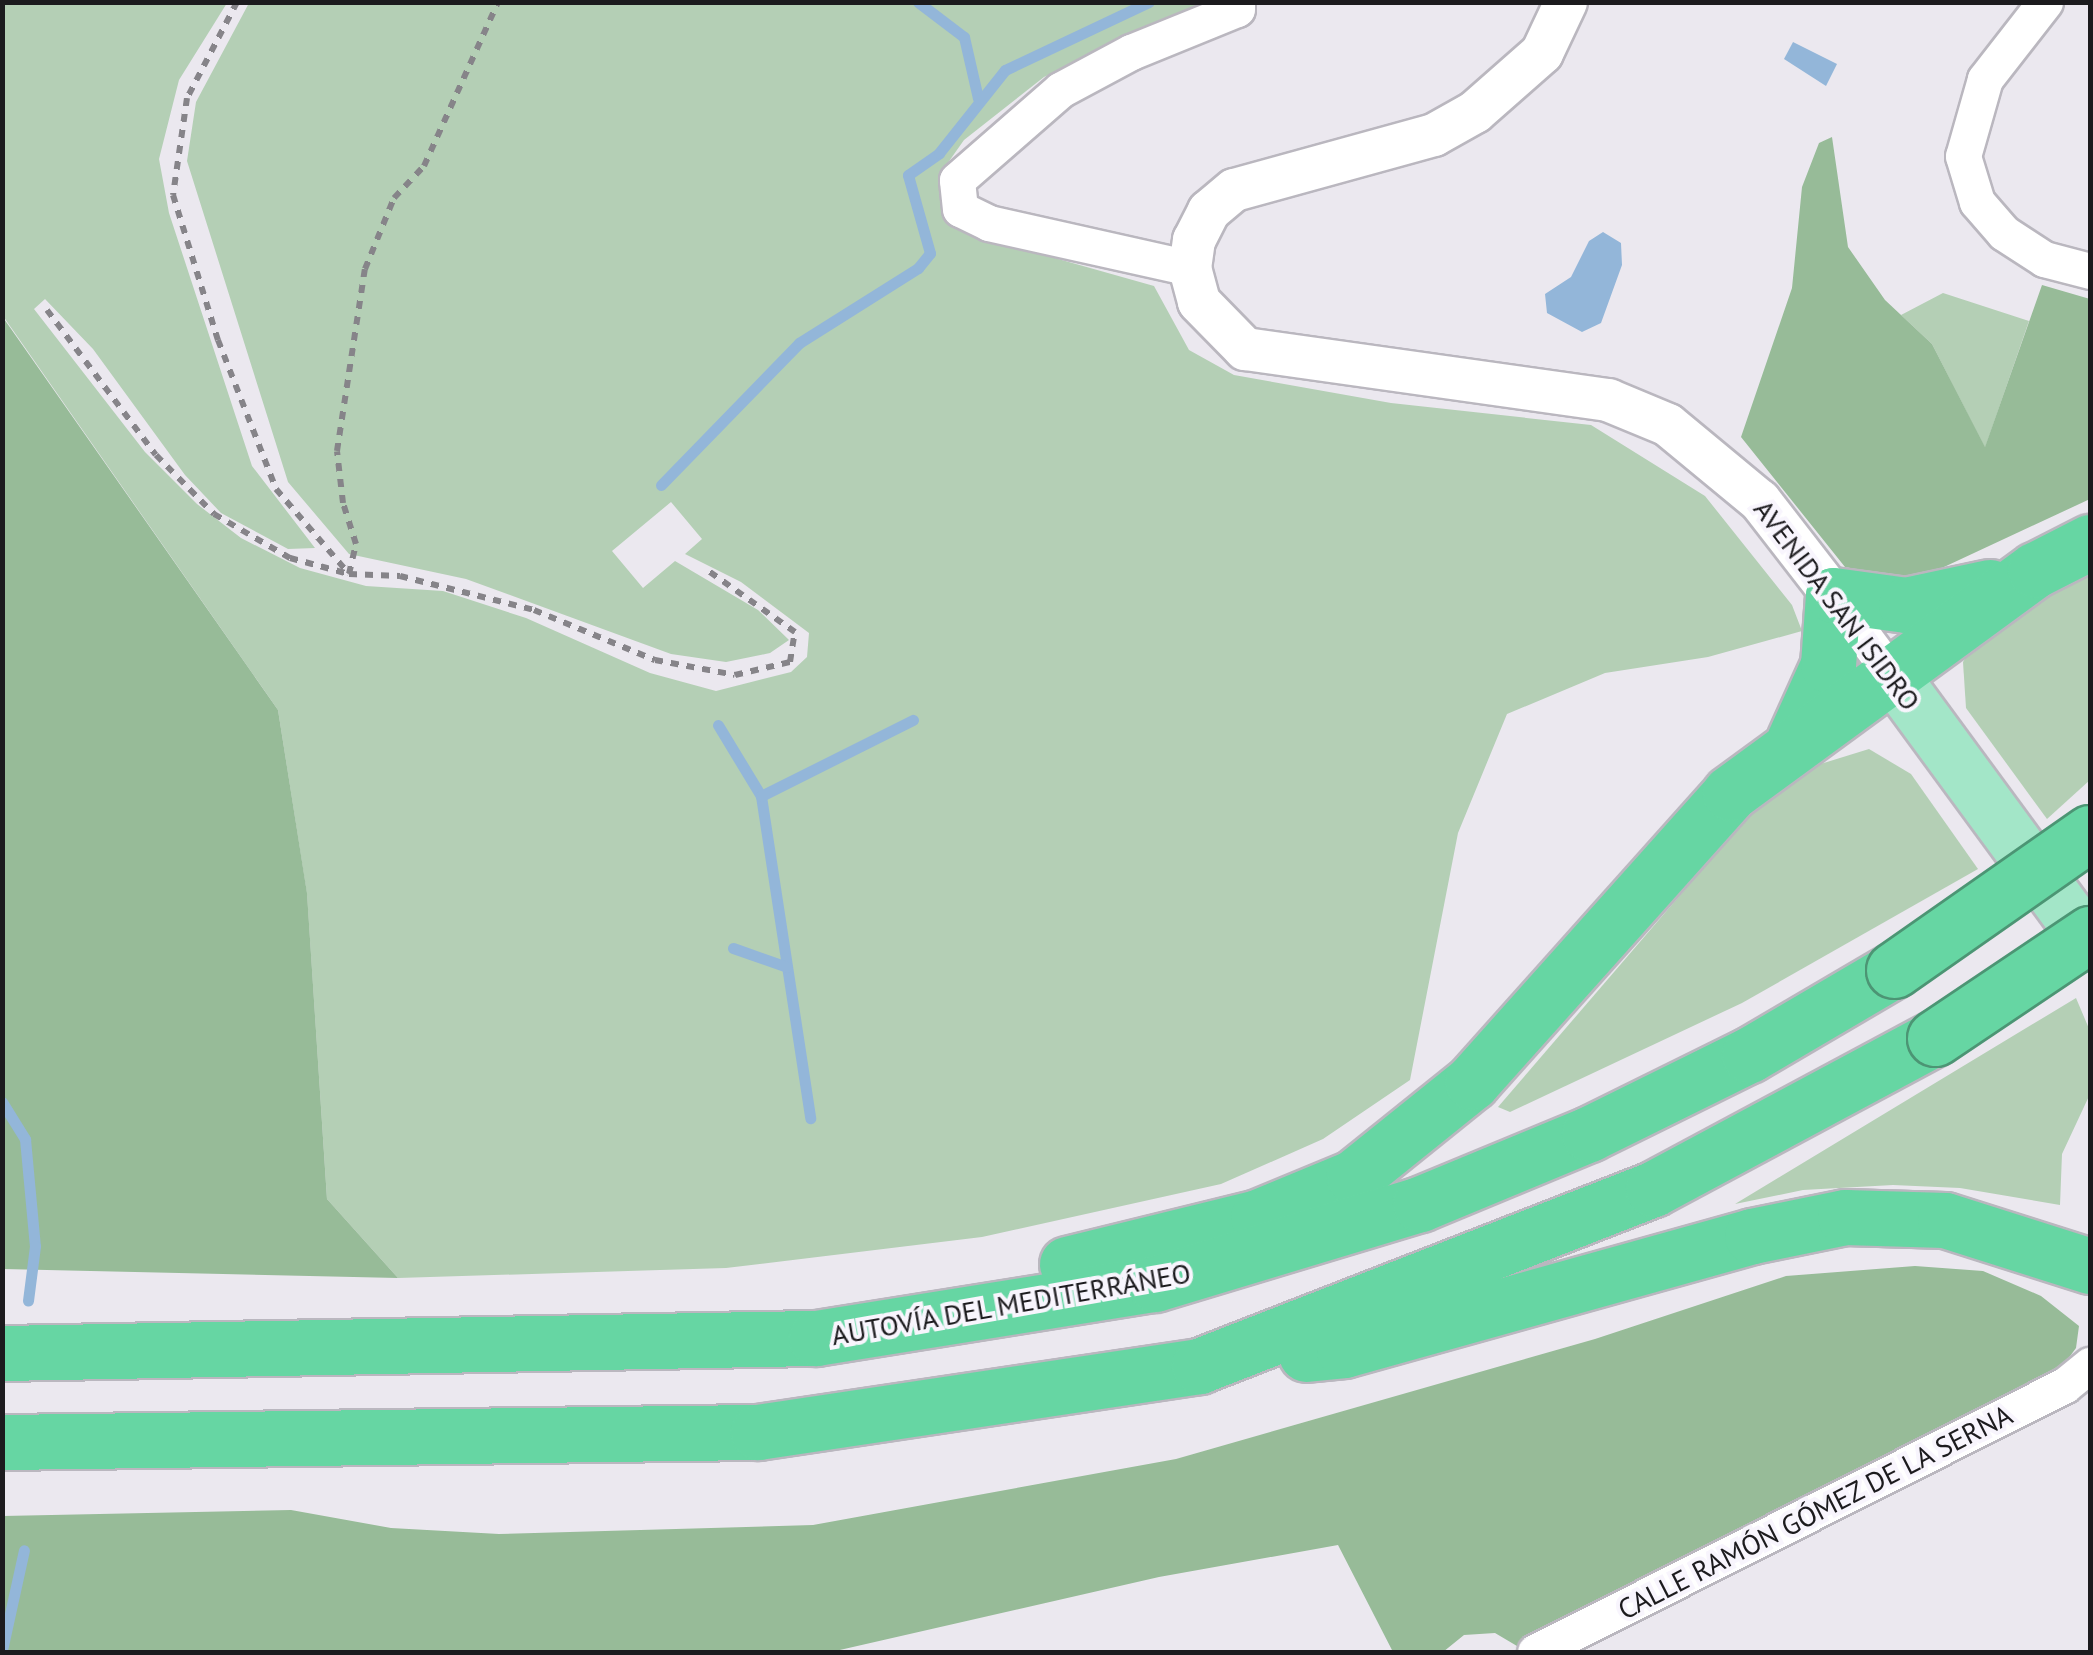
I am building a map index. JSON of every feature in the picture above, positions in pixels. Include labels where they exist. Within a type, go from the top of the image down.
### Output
[{"type":"highway","points":[[1791,745],[1828,665],[1833,595],[1877,604],[1946,602],[2035,570],[2090,542]]},
{"type":"highway","points":[[581,1345],[1095,1260],[1258,1217],[1354,1176],[1472,1082],[1730,793],[2035,570]]},
{"type":"highway","name":"AUTOVÍA DEL MEDITERRÁNEO","points":[[2,1353],[816,1338],[1154,1284],[1420,1204],[1589,1134],[1749,1056],[1894,970],[2090,833]]},
{"type":"highway","points":[[1199,1366],[1652,1189],[1936,1038],[2090,934]]},
{"type":"highway","points":[[2,1442],[758,1432],[1199,1366],[1344,1350],[1752,1236],[1845,1216],[1945,1220],[2090,1266]]},
{"type":"main road","name":"AVENIDA SAN ISIDRO","points":[[1890,673],[2090,944]]},
{"type":"street","points":[[1237,2],[1237,9],[1131,52],[1060,90],[957,180],[960,209],[989,223],[1190,268],[1194,240],[1208,211],[1234,190],[1434,135],[1511,85],[1542,53],[1566,2]]},
{"type":"street","points":[[2045,2],[1985,79],[1963,156],[1977,202],[2004,234],[2044,259],[2090,271]]},
{"type":"street","name":"AVENIDA SAN ISIDRO","points":[[1190,268],[1199,302],[1245,350],[1608,400],[1668,425],[1760,501],[1890,673]]},
{"type":"street","name":"CALLE RAMÓN GÓMEZ DE LA SERNA","points":[[1536,1652],[2065,1385],[2090,1364]]},
{"type":"path","points":[[237,2],[187,98],[173,194],[218,340],[276,489],[350,574]]},
{"type":"path","points":[[350,574],[356,544],[343,504],[337,451],[365,269],[394,198],[424,166],[498,2]]},
{"type":"path","points":[[47,310],[156,455],[214,514],[290,558],[350,574],[400,576],[534,610],[654,660],[736,674],[790,662],[795,632],[708,570]]},
{"type":"green space","points":[[1208,2],[1044,77],[964,140],[940,174],[940,202],[973,235],[1154,286],[1189,350],[1234,375],[1391,403],[1591,425],[1705,496],[1792,605],[1802,631],[1708,657],[1605,673],[1507,714],[1458,833],[1410,1080],[1323,1139],[1221,1184],[982,1237],[726,1268],[398,1278],[327,1199],[307,894],[278,710],[3,316],[2,3],[227,3],[179,80],[159,159],[169,213],[252,466],[315,548],[288,549],[221,513],[185,475],[93,349],[45,299],[34,309],[145,452],[197,504],[241,538],[300,568],[366,586],[443,591],[526,618],[650,673],[716,691],[791,672],[807,657],[809,633],[741,582],[685,554],[702,539],[671,502],[612,551],[643,588],[675,561],[758,610],[789,640],[770,653],[726,662],[671,654],[466,579],[349,554],[288,482],[187,161],[196,102],[249,3]]},
{"type":"green space","points":[[1832,137],[1848,247],[1885,300],[1932,344],[1985,447],[2042,285],[2090,299],[2090,499],[1914,581],[1845,567],[1741,437],[1792,288],[1802,187],[1819,143]]},
{"type":"green space","points":[[1943,293],[2029,321],[1985,448],[1932,344],[1901,315]]},
{"type":"green space","points":[[2,316],[278,710],[307,893],[327,1199],[398,1278],[3,1269]]},
{"type":"green space","points":[[2090,563],[2090,780],[2047,819],[1966,708],[1963,662],[1983,630]]},
{"type":"green space","points":[[1869,749],[1911,774],[1978,869],[1742,1003],[1510,1112],[1498,1107],[1749,815],[1814,766]]},
{"type":"green space","points":[[2076,998],[2090,1031],[2090,1094],[2062,1154],[2060,1205],[1960,1188],[1893,1185],[1803,1190],[1735,1204]]},
{"type":"green space","points":[[1915,1266],[1983,1271],[2041,1296],[2079,1326],[2076,1348],[2065,1363],[1517,1646],[1495,1633],[1464,1635],[1443,1652],[1393,1652],[1338,1545],[1159,1577],[831,1652],[3,1652],[3,1516],[291,1510],[391,1528],[499,1534],[813,1525],[1176,1459],[1595,1339],[1786,1276]]},
{"type":"water","points":[[1793,42],[1837,64],[1826,86],[1784,59]]},
{"type":"water","points":[[1603,232],[1621,243],[1622,265],[1601,323],[1582,332],[1547,313],[1545,294],[1571,277],[1589,241]]},
{"type":"waterway","points":[[918,2],[964,37],[978,98]]},
{"type":"waterway","points":[[661,485],[799,343],[918,268],[930,253],[908,175],[939,153],[1005,70],[1149,2]]},
{"type":"waterway","points":[[761,796],[913,720]]},
{"type":"waterway","points":[[718,725],[761,796],[810,1118]]},
{"type":"waterway","points":[[733,948],[787,967]]},
{"type":"waterway","points":[[2,1102],[25,1139],[35,1246],[28,1301]]},
{"type":"waterway","points":[[2,1650],[24,1550]]}]
